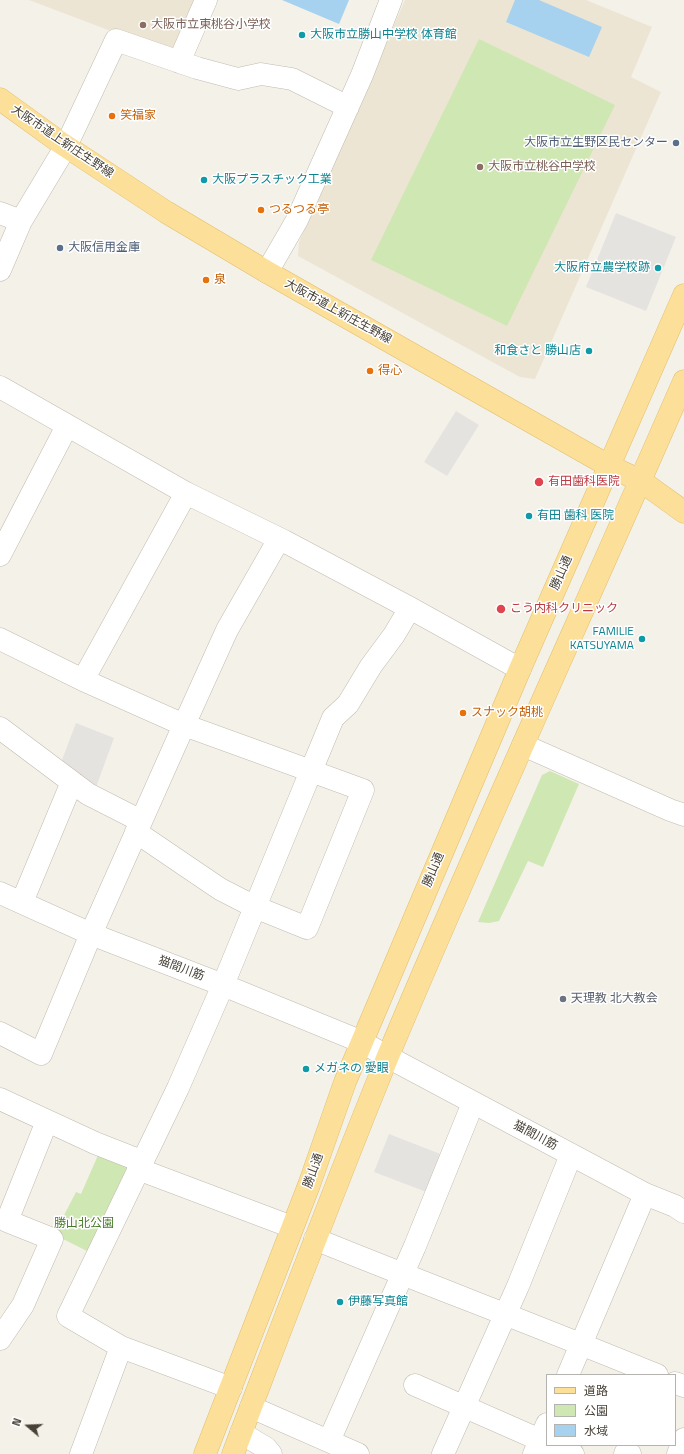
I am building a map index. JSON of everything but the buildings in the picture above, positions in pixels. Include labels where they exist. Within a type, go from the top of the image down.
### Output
[{"type":"main road","name":"大阪市道上新庄生野線","points":[[0,99],[66,146],[166,212],[267,272],[609,466],[641,481],[684,512]]},
{"type":"main road","name":"勝山通","points":[[205,1454],[309,1185],[362,1042],[520,669],[684,295]]},
{"type":"main road","points":[[233,1454],[315,1239],[388,1058],[523,746],[684,381]]},
{"type":"street","points":[[179,62],[206,0]]},
{"type":"street","points":[[267,272],[297,220],[362,75],[391,0]]},
{"type":"street","points":[[0,270],[21,220],[66,146],[116,40],[179,62],[238,79],[261,74],[292,79],[348,107]]},
{"type":"street","points":[[0,213],[21,220]]},
{"type":"street","points":[[0,387],[186,493],[279,539],[410,608],[520,669]]},
{"type":"street","points":[[0,555],[67,426]]},
{"type":"street","points":[[83,680],[186,493]]},
{"type":"street","points":[[0,1033],[41,1054],[91,934],[227,630],[279,539]]},
{"type":"street","points":[[231,1388],[121,1347],[68,1316],[178,1088],[223,985],[333,718],[348,704],[371,666],[394,635],[410,608]]},
{"type":"street","points":[[0,638],[83,680],[184,725],[363,790],[307,928],[255,907],[220,890],[139,826],[88,794],[0,728]]},
{"type":"street","points":[[523,746],[684,815]]},
{"type":"street","points":[[22,902],[72,782]]},
{"type":"street","name":"猫間川筋","points":[[0,894],[22,902],[91,934],[223,985],[362,1042],[388,1058],[645,1194],[684,1211]]},
{"type":"street","points":[[0,1099],[140,1165],[292,1227]]},
{"type":"street","points":[[329,1441],[402,1275],[473,1103]]},
{"type":"street","points":[[0,1339],[23,1305],[52,1239],[4,1224],[47,1121]]},
{"type":"street","points":[[443,1454],[505,1314],[571,1155]]},
{"type":"street","points":[[568,1374],[645,1194]]},
{"type":"street","points":[[315,1239],[402,1275],[505,1314],[655,1374]]},
{"type":"street","points":[[82,1454],[121,1347]]},
{"type":"street","points":[[416,1385],[544,1441]]},
{"type":"street","points":[[251,1407],[358,1454]]},
{"type":"street","points":[[241,1433],[266,1448],[271,1454]]},
{"type":"street","points":[[678,1454],[684,1439]]},
{"type":"street","points":[[555,1446],[573,1454]]},
{"type":"street","points":[[625,1454],[626,1452],[630,1454]]},
{"type":"shaded area","name":"大阪市立東桃谷小学校","points":[[29,0],[202,0],[181,49],[166,52]]},
{"type":"shaded area","name":"大阪市立桃谷中学校","points":[[405,0],[586,0],[652,27],[631,77],[661,92],[535,379],[520,377],[298,256],[299,242]]},
{"type":"shaded area","points":[[616,213],[676,237],[646,311],[586,287]]},
{"type":"shaded area","points":[[456,411],[479,425],[447,476],[424,462]]},
{"type":"shaded area","points":[[76,723],[114,738],[95,790],[60,765]]},
{"type":"shaded area","points":[[389,1134],[443,1155],[429,1193],[374,1172]]},
{"type":"green space","points":[[479,39],[615,105],[507,326],[371,260]]},
{"type":"green space","points":[[550,771],[579,784],[543,867],[528,861],[499,921],[489,923],[478,922],[542,775]]},
{"type":"green space","name":"勝山北公園","points":[[99,1153],[136,1170],[93,1254],[63,1239],[57,1229],[76,1192],[81,1194]]},
{"type":"water","points":[[282,0],[349,0],[339,24]]},
{"type":"water","points":[[515,0],[539,0],[602,27],[589,57],[506,22]]},
{"type":"place","name":"大阪市立東桃谷小学校","points":[[143,25]]},
{"type":"place","name":"大阪市立勝山中学校 体育館","points":[[302,35]]},
{"type":"place","name":"笑福家","points":[[112,116]]},
{"type":"place","name":"大阪市立生野区民センター","points":[[676,143]]},
{"type":"place","name":"大阪市立桃谷中学校","points":[[480,167]]},
{"type":"place","name":"大阪プラスチック工業","points":[[204,180]]},
{"type":"place","name":"つるつる亭","points":[[261,210]]},
{"type":"place","name":"大阪信用金庫","points":[[60,248]]},
{"type":"place","name":"大阪府立農学校跡","points":[[658,268]]},
{"type":"place","name":"泉","points":[[206,280]]},
{"type":"place","name":"和食さと 勝山店","points":[[589,351]]},
{"type":"place","name":"得心","points":[[370,371]]},
{"type":"place","name":"有田歯科医院","points":[[539,482]]},
{"type":"place","name":"有田 歯科 医院","points":[[529,516]]},
{"type":"place","name":"こう内科クリニック","points":[[501,609]]},
{"type":"place","name":"FAMILIE KATSUYAMA","points":[[642,639]]},
{"type":"place","name":"スナック胡桃","points":[[463,713]]},
{"type":"place","name":"天理教 北大教会","points":[[563,999]]},
{"type":"place","name":"メガネの 愛眼","points":[[306,1069]]},
{"type":"place","name":"伊藤写真館","points":[[340,1302]]}]
